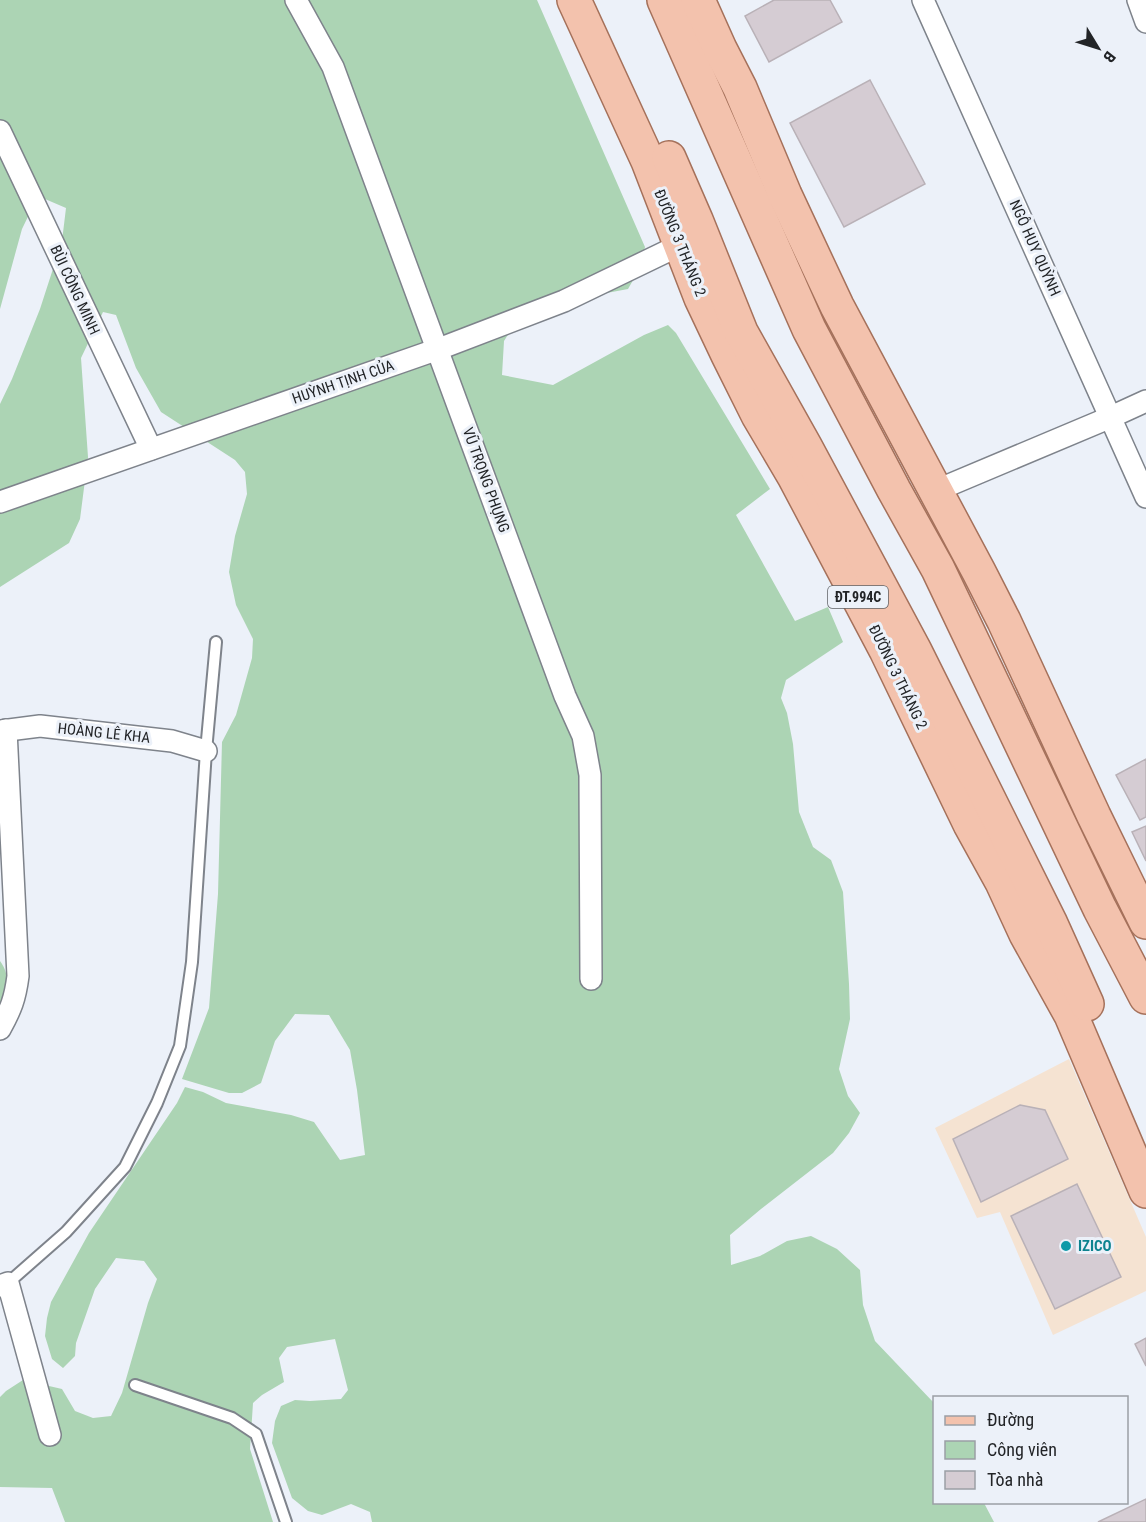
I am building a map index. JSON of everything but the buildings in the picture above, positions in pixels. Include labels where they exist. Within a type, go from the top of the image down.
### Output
[{"type":"main road","name":"ĐƯỜNG 3 THÁNG 2","points":[[574,0],[683,231],[805,446],[915,651],[1038,928],[1071,1015],[1146,1191]]},
{"type":"main road","name":"ĐƯỜNG 3 THÁNG 2","points":[[599,0],[683,231]]},
{"type":"main road","points":[[664,0],[770,201],[837,306],[980,572],[1140,909]]},
{"type":"main road","points":[[698,0],[740,88],[770,201],[809,329],[938,569],[1100,909],[1146,997]]},
{"type":"main road","name":"ĐƯỜNG 3 THÁNG 2","points":[[1038,928],[1146,1135]]},
{"type":"street","name":"VŨ TRỌNG PHỤNG","points":[[296,0],[333,67],[565,696],[583,736],[590,775],[591,979]]},
{"type":"street","name":"NGÔ HUY QUỲNH","points":[[922,0],[1146,497]]},
{"type":"street","points":[[1138,0],[1146,22]]},
{"type":"street","name":"BÙI CÔNG MINH","points":[[0,131],[151,448]]},
{"type":"street","name":"HUỲNH TỊNH CỦA","points":[[0,502],[437,349],[564,301],[683,231]]},
{"type":"street","points":[[935,491],[1146,401]]},
{"type":"street","name":"HOÀNG LÊ KHA","points":[[3,730],[40,726],[172,741],[206,751]]},
{"type":"street","points":[[0,1029],[15,997],[18,976],[8,931],[3,730]]},
{"type":"street","points":[[1100,909],[1140,909]]},
{"type":"street","points":[[4,1284],[50,1435]]},
{"type":"lane","points":[[4,1284],[66,1232],[125,1167],[157,1103],[180,1046],[192,962],[206,751],[216,642]]},
{"type":"lane","points":[[135,1385],[232,1418],[256,1434],[286,1522]]},
{"type":"shaded area","points":[[1069,1059],[1146,1237],[1146,1291],[1053,1335],[1000,1212],[977,1218],[935,1128]]},
{"type":"green space","points":[[0,0],[537,0],[645,247],[640,268],[628,289],[564,301],[521,314],[504,341],[502,375],[553,385],[644,335],[668,325],[676,333],[770,489],[736,515],[795,621],[828,607],[843,642],[786,680],[781,698],[787,713],[793,744],[799,812],[813,847],[831,860],[843,892],[850,1019],[839,1069],[848,1096],[860,1113],[849,1133],[833,1153],[730,1235],[731,1265],[760,1256],[787,1241],[811,1236],[837,1249],[860,1270],[863,1305],[875,1341],[933,1402],[933,1504],[985,1504],[994,1522],[372,1522],[370,1512],[351,1504],[322,1515],[308,1511],[292,1498],[272,1443],[275,1421],[281,1406],[295,1400],[341,1399],[348,1390],[335,1339],[287,1347],[279,1358],[284,1382],[253,1403],[250,1449],[273,1522],[65,1522],[52,1488],[0,1487],[0,1397],[6,1391],[23,1380],[62,1389],[75,1411],[93,1418],[111,1416],[122,1393],[157,1279],[144,1261],[116,1258],[95,1289],[76,1343],[75,1356],[63,1368],[52,1359],[45,1336],[47,1318],[51,1302],[89,1233],[177,1103],[185,1087],[203,1092],[226,1103],[291,1115],[314,1122],[340,1160],[365,1155],[350,1050],[329,1015],[295,1014],[275,1041],[261,1083],[242,1093],[229,1093],[182,1079],[209,1008],[218,894],[222,742],[236,715],[252,658],[253,639],[236,605],[229,572],[235,536],[247,494],[245,472],[235,460],[161,412],[136,368],[116,315],[103,312],[81,358],[88,457],[80,519],[69,543],[0,587],[0,404],[40,309],[62,241],[66,208],[38,196],[22,229],[0,309]]},
{"type":"green space","points":[[0,961],[6,972],[7,984],[0,1007]]},
{"type":"place","name":"IZICO","points":[[1066,1246]]}]
